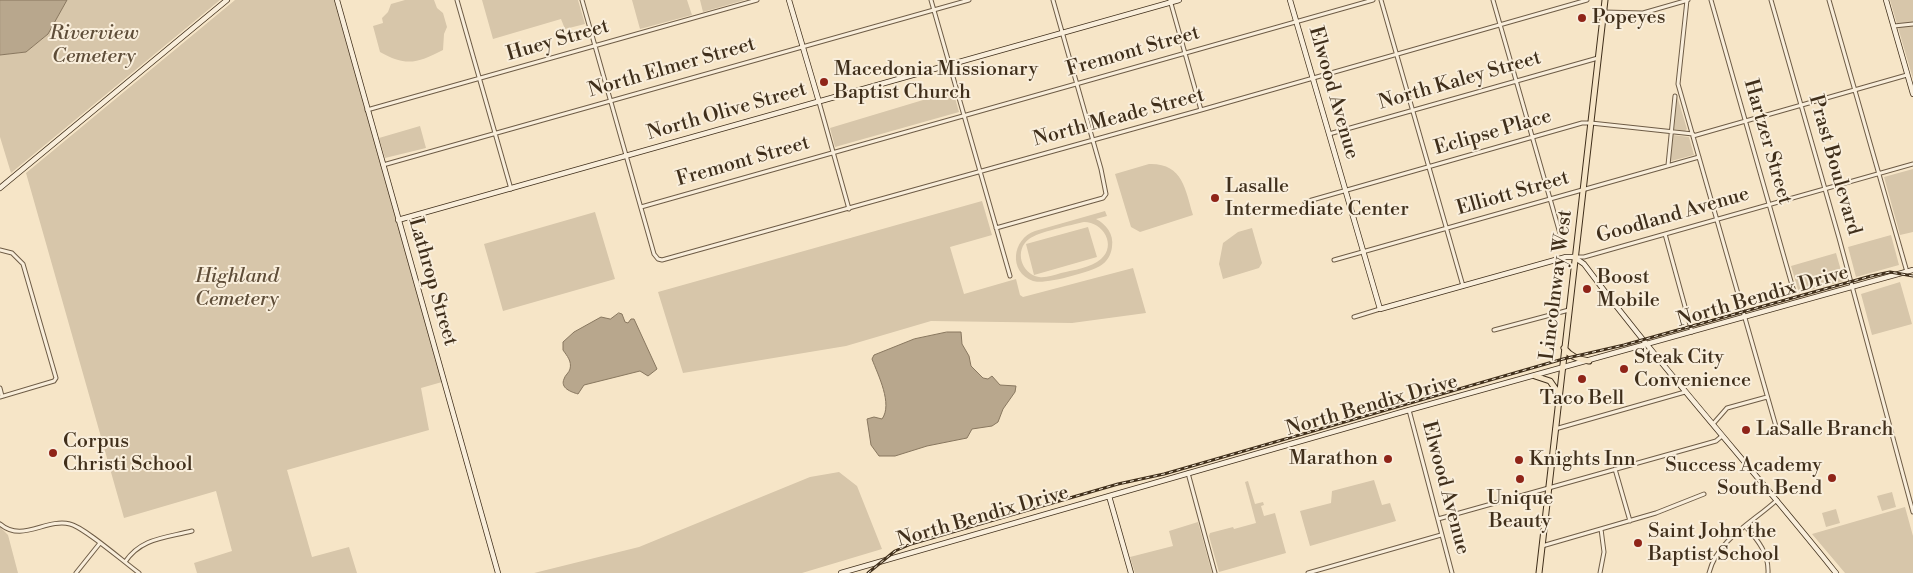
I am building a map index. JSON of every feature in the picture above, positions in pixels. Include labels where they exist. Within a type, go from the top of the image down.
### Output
[{"type":"main road","name":"Lincolnway West","points":[[1539,573],[1605,0]]},
{"type":"main road","points":[[1564,348],[1577,359],[1589,361]]},
{"type":"main road","points":[[1535,376],[1550,381],[1559,395]]},
{"type":"street","points":[[0,188],[227,0]]},
{"type":"street","name":"Lathrop Street","points":[[337,0],[498,573]]},
{"type":"street","points":[[457,0],[511,188]]},
{"type":"street","points":[[582,0],[641,207]]},
{"type":"street","name":"Huey Street","points":[[367,110],[757,0]]},
{"type":"street","points":[[789,0],[849,209]]},
{"type":"street","points":[[931,0],[1010,276]]},
{"type":"street","name":"North Elmer Street","points":[[383,166],[969,0]]},
{"type":"street","points":[[996,228],[1103,198],[1107,191],[1053,0]]},
{"type":"street","name":"North Olive Street","points":[[398,220],[1179,0]]},
{"type":"street","name":"Elwood Avenue","points":[[1290,0],[1380,309]]},
{"type":"street","name":"Fremont Street","points":[[641,207],[1373,0]]},
{"type":"street","points":[[1381,0],[1463,286]]},
{"type":"street","points":[[1493,0],[1562,244]]},
{"type":"street","name":"North Meade Street","points":[[641,207],[654,254],[658,259],[668,259],[1587,0]]},
{"type":"street","points":[[1604,12],[1643,13],[1688,0],[1678,84],[1776,430]]},
{"type":"street","name":"Hartzer Street","points":[[1711,0],[1794,292]]},
{"type":"street","name":"Prast Boulevard","points":[[1771,0],[1853,288],[1913,512]]},
{"type":"street","points":[[1829,0],[1907,272]]},
{"type":"street","points":[[1886,0],[1913,94]]},
{"type":"street","points":[[1170,1],[1201,110]]},
{"type":"street","points":[[1894,26],[1913,24]]},
{"type":"street","name":"North Kaley Street","points":[[1329,134],[1598,58]]},
{"type":"street","name":"Eclipse Place","points":[[1305,202],[1582,123],[1693,135],[1907,75]]},
{"type":"street","points":[[1668,165],[1675,96]]},
{"type":"street","name":"Elliott Street","points":[[1334,260],[1699,156]]},
{"type":"street","name":"Goodland Avenue","points":[[1354,317],[1566,257],[1584,257],[1913,164]]},
{"type":"street","points":[[1665,234],[1692,332]]},
{"type":"street","points":[[0,250],[12,253],[23,264],[56,380],[1,396],[0,388]]},
{"type":"street","points":[[1574,257],[1584,264],[1684,392],[1777,500],[1836,573]]},
{"type":"street","name":"North Bendix Drive","points":[[841,573],[1409,410],[1913,270]]},
{"type":"street","points":[[1494,330],[1568,310]]},
{"type":"street","points":[[1555,429],[1684,392]]},
{"type":"street","points":[[1712,425],[1727,408],[1767,397]]},
{"type":"street","name":"Elwood Avenue","points":[[1409,410],[1452,573]]},
{"type":"street","points":[[1438,519],[1716,441],[1722,436]]},
{"type":"street","points":[[1615,469],[1630,521]]},
{"type":"street","points":[[1188,474],[1215,573]]},
{"type":"street","points":[[1542,546],[1656,513],[1704,494]]},
{"type":"street","points":[[1109,496],[1131,573]]},
{"type":"street","points":[[1709,573],[1717,553],[1777,500]]},
{"type":"street","points":[[0,524],[9,530],[21,532],[54,524],[73,524],[139,573]]},
{"type":"street","points":[[1746,527],[1763,550],[1768,563],[1768,573]]},
{"type":"street","points":[[1600,573],[1604,552],[1601,529]]},
{"type":"street","points":[[125,562],[133,551],[143,544],[192,531]]},
{"type":"street","points":[[1308,573],[1441,535]]},
{"type":"street","points":[[76,573],[100,543]]},
{"type":"green space","name":"Riverview Cemetery","points":[[67,0],[220,0],[11,173],[0,137],[0,55],[26,52],[48,34]]},
{"type":"green space","name":"Highland Cemetery","points":[[235,0],[334,0],[442,382],[421,388],[429,430],[287,470],[312,557],[349,547],[357,573],[197,573],[194,563],[232,551],[216,491],[124,518],[26,173]]},
{"type":"green space","points":[[405,0],[434,0],[437,8],[443,13],[447,27],[444,34],[443,50],[412,62],[397,60],[380,52],[373,26],[383,23],[382,18],[388,12],[391,4]]},
{"type":"green space","points":[[482,0],[578,0],[585,24],[565,29],[561,19],[493,39]]},
{"type":"green space","points":[[632,0],[687,0],[692,15],[640,29]]},
{"type":"green space","points":[[700,0],[745,0],[703,12]]},
{"type":"green space","points":[[1890,0],[1913,0],[1913,79]]},
{"type":"green space","points":[[953,91],[959,112],[835,147],[830,128]]},
{"type":"green space","points":[[1677,96],[1687,129],[1685,131],[1674,129]]},
{"type":"green space","points":[[420,126],[426,148],[385,158],[379,138]]},
{"type":"green space","points":[[1673,135],[1689,137],[1694,155],[1671,161]]},
{"type":"green space","points":[[1149,164],[1169,168],[1176,173],[1185,187],[1193,215],[1140,232],[1131,227],[1115,174]]},
{"type":"green space","points":[[1913,169],[1913,232],[1900,235],[1884,177]]},
{"type":"green space","points":[[982,201],[992,235],[950,247],[964,294],[1016,279],[1020,295],[1023,297],[1133,268],[1146,313],[1072,323],[931,321],[846,346],[683,373],[658,292]]},
{"type":"green space","points":[[1105,211],[1107,216],[1096,219],[1106,227],[1112,238],[1111,250],[1105,262],[1095,269],[1056,280],[1033,281],[1025,277],[1020,271],[1016,256],[1021,241],[1035,231]],"holes":[[[1084,222],[1091,223],[1102,230],[1108,241],[1106,253],[1097,262],[1082,268],[1044,277],[1033,275],[1024,267],[1021,255],[1022,249],[1024,244],[1033,236]]]},
{"type":"green space","points":[[595,212],[615,279],[503,311],[484,244]]},
{"type":"green space","points":[[1088,227],[1097,257],[1034,275],[1026,244]]},
{"type":"green space","points":[[1252,228],[1262,263],[1259,268],[1223,279],[1219,264],[1223,243],[1238,232]]},
{"type":"green space","points":[[1891,235],[1899,265],[1856,277],[1848,247]]},
{"type":"green space","points":[[1836,253],[1844,281],[1799,293],[1791,266]]},
{"type":"green space","points":[[1900,282],[1912,324],[1872,335],[1861,294]]},
{"type":"green space","points":[[839,472],[857,486],[882,549],[802,573],[534,573],[639,547],[810,477]]},
{"type":"green space","points":[[1374,480],[1382,505],[1390,503],[1396,521],[1310,546],[1300,511],[1331,503],[1332,491]]},
{"type":"green space","points":[[1248,481],[1255,504],[1263,502],[1264,505],[1261,506],[1264,516],[1275,513],[1286,553],[1219,572],[1209,536],[1210,533],[1256,523],[1245,482]]},
{"type":"green space","points":[[1892,492],[1896,507],[1882,511],[1877,496]]},
{"type":"green space","points":[[1905,507],[1913,536],[1913,573],[1845,573],[1812,534]]},
{"type":"green space","points":[[1836,509],[1840,523],[1826,527],[1822,513]]},
{"type":"green space","points":[[1198,522],[1212,573],[1135,573],[1130,557],[1173,546],[1169,531]]},
{"type":"green space","points":[[0,527],[8,535],[18,573],[0,573]]},
{"type":"shaded area","points":[[0,0],[67,0],[48,34],[26,52],[0,55]]},
{"type":"shaded area","points":[[619,313],[622,314],[625,322],[628,323],[631,319],[634,319],[657,369],[648,376],[640,371],[584,385],[578,394],[567,389],[563,382],[570,364],[563,350],[563,342],[574,332],[601,317],[610,319]]},
{"type":"shaded area","points":[[947,332],[961,332],[962,344],[969,356],[971,366],[983,378],[988,379],[992,376],[1000,385],[1016,386],[1015,392],[1003,409],[998,422],[992,426],[972,429],[967,438],[927,446],[895,456],[879,456],[871,445],[867,419],[874,417],[882,419],[886,406],[881,381],[872,359],[874,355],[914,339]]},
{"type":"railway","points":[[868,573],[895,551],[911,544],[1118,484],[1164,474],[1563,359],[1624,345],[1871,276],[1890,272],[1913,276]]},
{"type":"place","name":"Popeyes","points":[[1582,18]]},
{"type":"place","name":"Macedonia Missionary Baptist Church","points":[[824,82]]},
{"type":"place","name":"Lasalle Intermediate Center","points":[[1215,198]]},
{"type":"place","name":"Boost Mobile","points":[[1587,289]]},
{"type":"place","name":"Steak City Convenience","points":[[1624,369]]},
{"type":"place","name":"Taco Bell","points":[[1582,379]]},
{"type":"place","name":"LaSalle Branch","points":[[1746,430]]},
{"type":"place","name":"Corpus Christi School","points":[[53,453]]},
{"type":"place","name":"Marathon","points":[[1388,459]]},
{"type":"place","name":"Knights Inn","points":[[1519,460]]},
{"type":"place","name":"Success Academy South Bend","points":[[1832,478]]},
{"type":"place","name":"Unique Beauty","points":[[1520,479]]},
{"type":"place","name":"Saint John the Baptist School","points":[[1638,543]]}]
